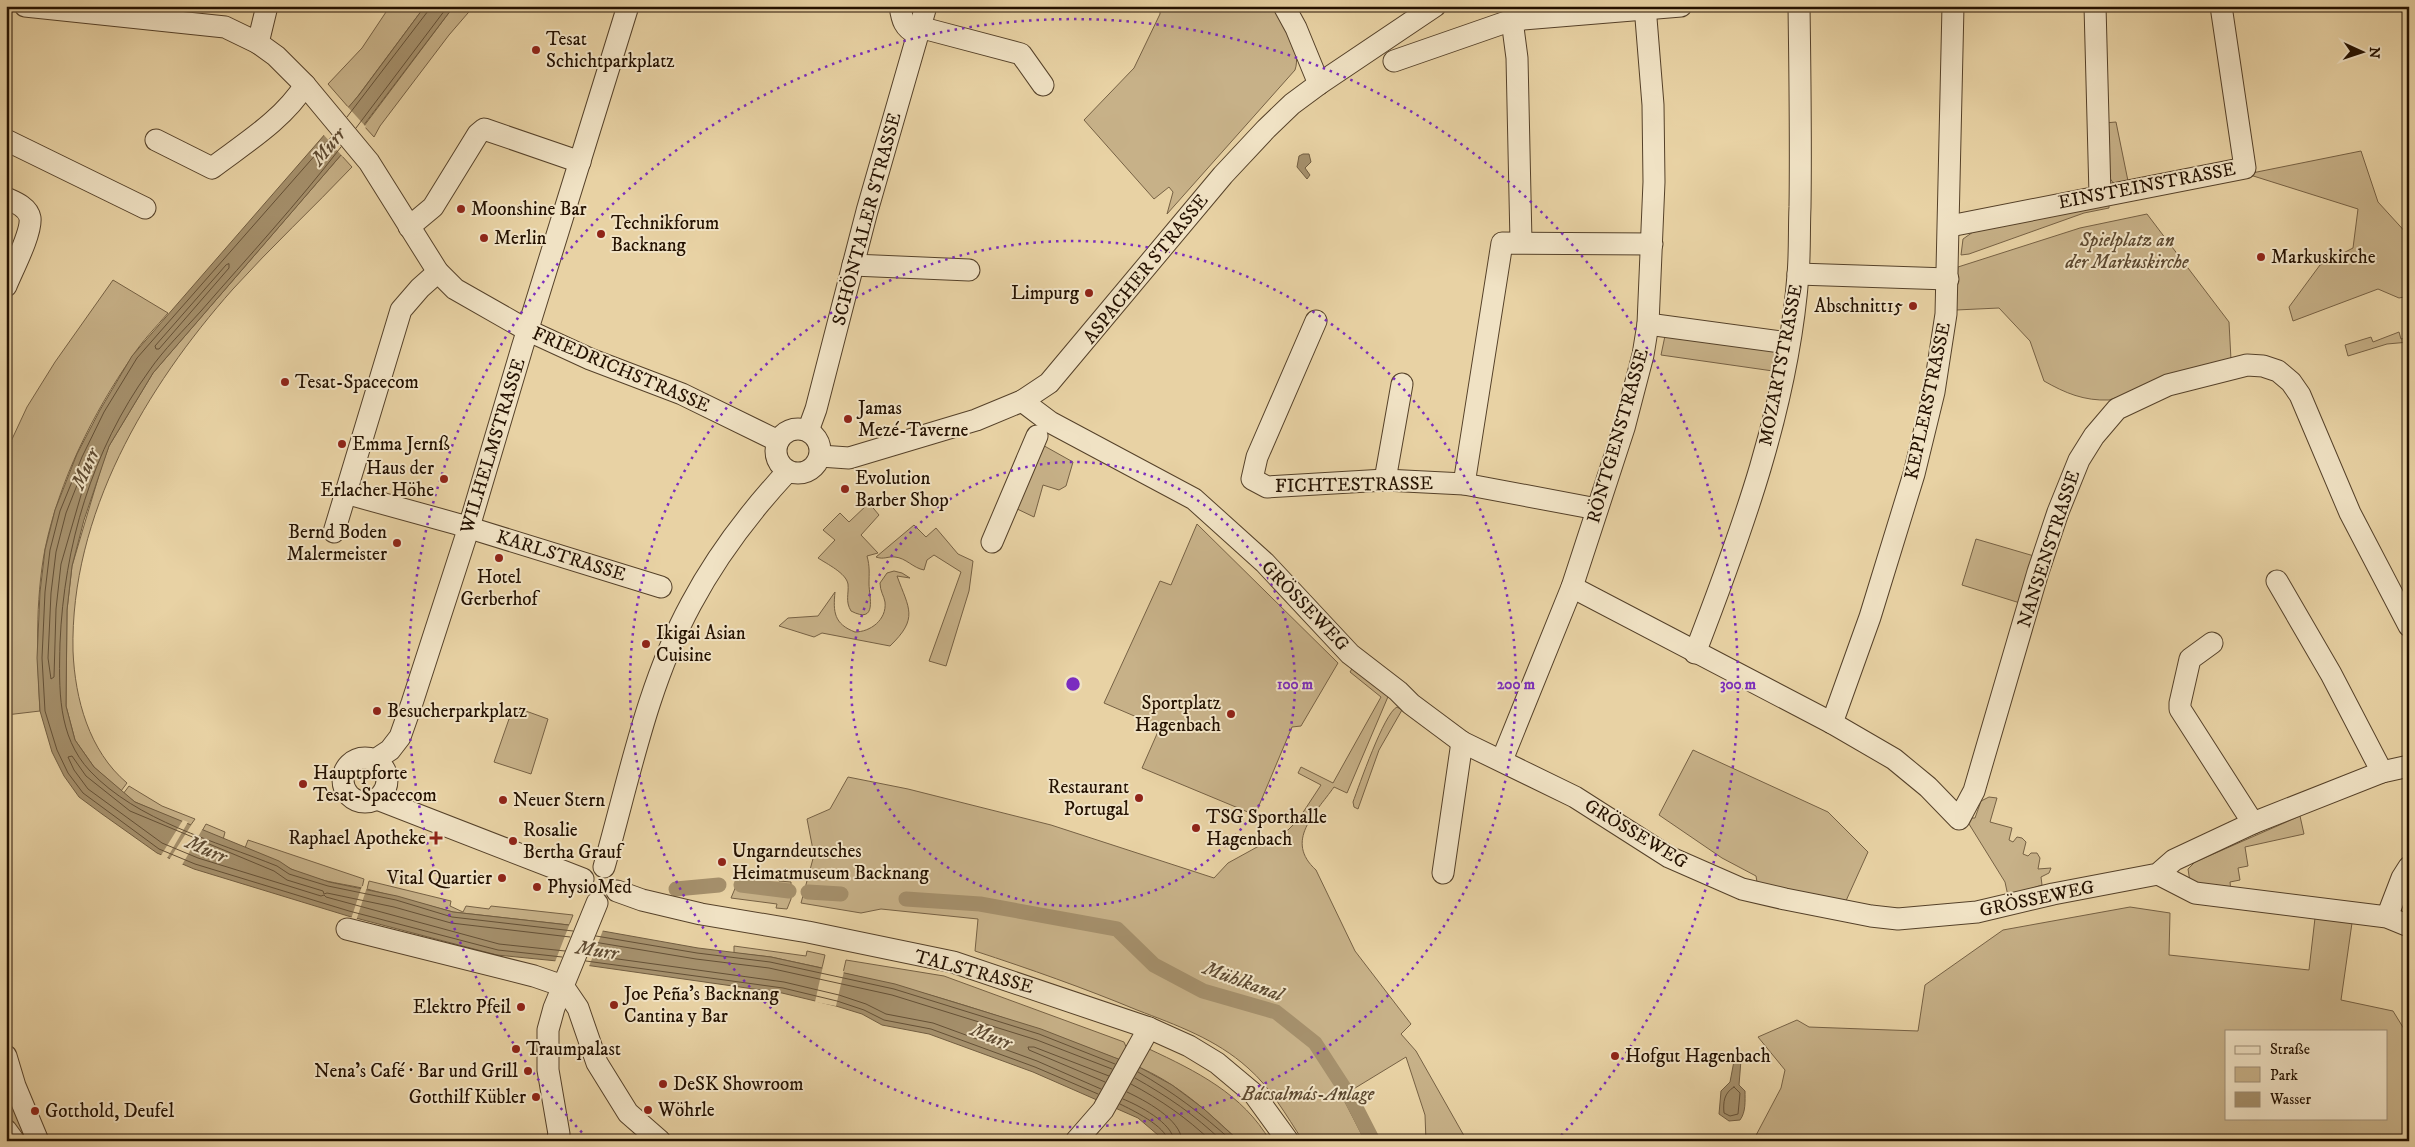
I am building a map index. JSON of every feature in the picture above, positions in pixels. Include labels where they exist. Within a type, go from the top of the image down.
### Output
[{"type":"street","name":"FRIEDRICHSTRASSE","points":[[25,6],[225,27],[258,43],[276,56],[309,91],[369,162],[438,272],[455,288],[527,330],[590,360],[682,394],[778,441]]},
{"type":"street","points":[[258,43],[267,6]]},
{"type":"street","name":"WILHELMSTRASSE","points":[[375,760],[390,750],[400,736],[469,527],[527,330],[628,6]]},
{"type":"street","points":[[900,6],[902,20],[907,29],[1021,54],[1043,85]]},
{"type":"street","name":"SCHÖNTALER STRASSE","points":[[808,432],[816,409],[853,265],[926,6]]},
{"type":"street","points":[[1284,6],[1296,28],[1319,84]]},
{"type":"street","name":"ASPACHER STRASSE","points":[[820,456],[849,458],[976,420],[1022,401],[1050,383],[1071,360],[1223,174],[1285,110],[1319,84],[1435,6]]},
{"type":"street","points":[[1394,61],[1512,20],[1645,7],[1681,6]]},
{"type":"street","name":"MOZARTSTRASSE","points":[[1695,653],[1735,549],[1767,444],[1789,343],[1798,274],[1801,136],[1799,6]]},
{"type":"street","name":"KEPLERSTRASSE","points":[[1832,723],[1870,617],[1914,474],[1934,392],[1946,314],[1948,279],[1953,6]]},
{"type":"street","points":[[2095,6],[2100,195]]},
{"type":"street","name":"EINSTEINSTRASSE","points":[[1950,226],[2245,168],[2222,6]]},
{"type":"street","name":"RÖNTGENSTRASSE","points":[[1502,760],[1572,587],[1624,428],[1644,355],[1648,324],[1652,244],[1653,105],[1645,7]]},
{"type":"street","points":[[1464,484],[1511,242],[1517,58],[1512,20]]},
{"type":"street","points":[[156,140],[212,168],[273,121],[297,98],[309,91]]},
{"type":"street","points":[[409,228],[433,207],[478,134],[484,129],[580,162]]},
{"type":"street","points":[[6,140],[145,208]]},
{"type":"street","points":[[6,198],[25,209],[30,218],[28,230],[6,286]]},
{"type":"street","points":[[1511,242],[1652,244]]},
{"type":"street","points":[[853,265],[969,270]]},
{"type":"street","points":[[334,532],[401,310],[420,288],[438,272]]},
{"type":"street","points":[[1798,274],[1948,279]]},
{"type":"street","name":"FICHTESTRASSE","points":[[1316,321],[1260,448],[1252,479],[1267,487],[1385,480],[1464,484],[1597,509]]},
{"type":"street","points":[[1648,324],[1789,343]]},
{"type":"street","name":"NANSENSTRASSE","points":[[1832,723],[1908,769],[1959,819],[1974,791],[2038,572],[2067,485],[2079,460],[2094,436],[2117,409],[2168,385],[2255,365],[2278,371],[2291,382],[2309,411],[2350,513],[2409,626]]},
{"type":"street","points":[[1385,480],[1402,384]]},
{"type":"street","name":"GRÖSSEWEG","points":[[1022,401],[1050,422],[1194,499],[1265,563],[1350,654],[1411,704],[1462,742],[1502,760],[1602,812],[1669,857],[1715,878],[1759,893],[1872,916],[1914,919],[1978,912],[2053,894],[2158,874],[2174,860],[2253,823],[2382,772],[2409,766]]},
{"type":"street","points":[[800,429],[808,432],[819,443],[820,456],[818,462],[808,472],[801,474],[788,472],[776,457],[778,441],[788,431],[800,429]]},
{"type":"street","points":[[992,542],[1037,436]]},
{"type":"street","points":[[604,867],[650,704],[690,605],[729,541],[788,472]]},
{"type":"street","name":"KARLSTRASSE","points":[[345,493],[469,527],[660,587]]},
{"type":"street","points":[[2277,580],[2331,674],[2382,772]]},
{"type":"street","points":[[1572,587],[1832,723]]},
{"type":"street","points":[[2212,643],[2190,659],[2180,708],[2253,823]]},
{"type":"street","points":[[1443,873],[1462,742]]},
{"type":"street","points":[[366,758],[375,760],[383,767],[387,780],[384,792],[377,799],[370,802],[356,800],[350,796],[343,783],[346,768],[351,763],[366,758]]},
{"type":"street","points":[[377,799],[583,879]]},
{"type":"street","points":[[604,867],[616,876],[617,891],[606,902],[597,903],[585,895],[583,879],[593,868],[604,867]]},
{"type":"street","points":[[2387,917],[2402,878],[2409,868]]},
{"type":"street","points":[[2158,874],[2195,893],[2387,917],[2409,926]]},
{"type":"street","name":"TALSTRASSE","points":[[617,891],[642,900],[701,914],[808,932],[953,962],[1149,1028],[1189,1046],[1217,1063],[1254,1094],[1288,1141]]},
{"type":"street","points":[[562,1138],[549,1078],[548,1030],[563,986],[597,903]]},
{"type":"street","points":[[347,929],[534,976],[563,986],[578,1008],[597,1063],[628,1113],[660,1141]]},
{"type":"street","points":[[1076,1141],[1105,1107],[1149,1028]]},
{"type":"street","points":[[6,1056],[15,1086],[38,1141]]},
{"type":"street","points":[[6,1130],[14,1141]]},
{"type":"green space","points":[[390,6],[425,6],[349,108],[328,84],[362,48]]},
{"type":"green space","points":[[454,6],[474,6],[449,35],[380,126],[374,137],[364,126]]},
{"type":"green space","points":[[1160,6],[1272,6],[1291,36],[1297,62],[1295,70],[1167,214],[1173,192],[1169,187],[1154,199],[1084,120],[1134,68],[1160,14]]},
{"type":"green space","points":[[2116,122],[2128,181],[2114,184],[2106,173],[2104,123]]},
{"type":"green space","points":[[2361,151],[2378,202],[2409,236],[2409,296],[2399,298],[2378,289],[2293,321],[2289,307],[2320,265],[2353,248],[2358,209],[2247,174]]},
{"type":"green space","points":[[341,155],[352,167],[233,289],[201,327],[171,368],[143,411],[119,456],[99,503],[85,551],[75,600],[74,669],[86,723],[103,756],[127,783],[121,791],[94,767],[75,740],[66,706],[67,610],[72,566],[102,465],[109,446],[153,373]]},
{"type":"green space","points":[[2109,205],[2109,208],[2084,213],[1969,254],[1961,255],[1963,239],[1973,232]]},
{"type":"green space","name":"Spielplatz an der Markuskirche","points":[[2147,214],[2229,322],[2231,360],[2109,400],[2083,398],[2067,393],[2044,381],[2030,341],[1999,308],[1956,310],[1958,267],[2080,228]]},
{"type":"green space","points":[[113,280],[168,313],[140,345],[104,401],[68,473],[51,524],[42,569],[38,630],[40,711],[6,715],[6,452],[27,407],[55,362]]},
{"type":"green space","points":[[1666,331],[1777,348],[1773,371],[1661,355]]},
{"type":"green space","points":[[2399,332],[2401,339],[2409,337],[2409,342],[2387,344],[2348,356],[2345,345],[2371,337],[2373,342]]},
{"type":"green space","points":[[1039,443],[1073,462],[1066,486],[1059,490],[1043,485],[1034,517],[1013,507]]},
{"type":"green space","points":[[869,503],[879,515],[861,535],[878,553],[867,556],[870,607],[869,612],[860,614],[851,611],[849,607],[848,584],[844,576],[818,558],[835,540],[823,530],[840,513],[849,522]]},
{"type":"green space","points":[[1197,524],[1338,663],[1301,726],[1292,727],[1255,815],[1142,768],[1160,727],[1104,703],[1160,581],[1171,585]]},
{"type":"green space","points":[[914,525],[926,537],[936,528],[958,554],[973,561],[969,591],[946,666],[929,661],[961,572],[934,555],[927,560],[924,570],[899,558],[876,557]]},
{"type":"green space","points":[[1976,539],[2034,556],[2020,603],[1962,585]]},
{"type":"green space","points":[[894,571],[910,578],[897,576],[908,605],[909,613],[905,628],[890,646],[822,633],[814,637],[779,626],[788,618],[818,616],[835,592],[834,606],[839,621],[855,632],[866,630],[876,624],[883,614],[885,602],[880,583],[887,573]]},
{"type":"green space","name":"Bácsalmás-Anlage","points":[[1356,662],[1390,692],[1347,793],[1334,787],[1306,828],[1303,838],[1303,849],[1307,859],[1316,870],[1355,951],[1411,1024],[1401,1034],[1416,1051],[1467,1141],[1426,1141],[1425,1115],[1406,1057],[1342,1096],[1365,1141],[1303,1141],[1264,1084],[1248,1068],[1223,1049],[1166,1021],[1077,986],[975,951],[978,919],[881,909],[861,913],[801,903],[814,855],[807,819],[830,809],[848,777],[908,789],[1051,825],[1214,878],[1228,863],[1288,830],[1298,820],[1321,785],[1298,773],[1301,767],[1333,783],[1381,697],[1350,672]]},
{"type":"green space","points":[[1397,707],[1402,710],[1379,750],[1358,809],[1354,807],[1353,802],[1366,766],[1385,722]]},
{"type":"green space","points":[[523,710],[548,719],[531,774],[494,762],[509,719]]},
{"type":"green space","points":[[1693,750],[1828,812],[1868,852],[1845,903],[1757,882],[1756,876],[1722,858],[1659,815]]},
{"type":"green space","points":[[129,786],[162,806],[195,819],[190,826],[135,802],[123,794]]},
{"type":"green space","points":[[1989,797],[1997,798],[1990,822],[2012,828],[2009,840],[2013,842],[2017,837],[2022,838],[2026,842],[2023,854],[2028,856],[2031,853],[2037,853],[2040,858],[2038,869],[2051,868],[2049,873],[2041,877],[2042,885],[2008,896],[2005,882],[1969,824],[1972,818],[1975,818],[1981,801]]},
{"type":"green space","points":[[2300,816],[2304,834],[2245,847],[2248,866],[2238,868],[2240,880],[2230,882],[2231,892],[2190,882],[2188,869],[2195,862]]},
{"type":"green space","points":[[206,824],[225,832],[223,840],[202,831]]},
{"type":"green space","points":[[248,840],[364,879],[362,888],[325,881],[299,873],[245,848]]},
{"type":"green space","points":[[779,875],[779,881],[791,882],[791,899],[787,909],[776,908],[777,904],[731,898],[739,879]]},
{"type":"green space","points":[[369,881],[451,901],[450,906],[463,912],[466,906],[489,909],[491,906],[573,915],[569,925],[453,912],[367,889]]},
{"type":"green space","points":[[2130,907],[2170,913],[2169,955],[2309,970],[2315,918],[2352,923],[2341,1000],[2393,1011],[2409,1037],[2409,1141],[1753,1141],[1781,1088],[1785,1070],[1758,1037],[1797,1020],[1809,1027],[1918,1031],[1925,985],[2003,930]]},
{"type":"green space","points":[[734,946],[806,956],[807,951],[825,955],[822,968],[771,957],[734,953]]},
{"type":"green space","points":[[846,960],[944,976],[1124,1042],[1127,1049],[1120,1060],[983,1011],[843,973]]},
{"type":"green space","points":[[1149,1049],[1201,1075],[1232,1097],[1259,1124],[1270,1141],[1239,1141],[1178,1089],[1165,1080],[1136,1066],[1143,1054]]},
{"type":"green space","points":[[6,1089],[33,1141],[6,1141]]},
{"type":"water","name":"Murr","points":[[425,6],[454,6],[341,155],[153,373],[109,446],[84,520],[72,566],[67,610],[66,706],[75,740],[94,767],[135,802],[279,861],[291,869],[329,882],[397,896],[453,912],[569,925],[698,948],[771,957],[895,984],[1041,1029],[1139,1067],[1172,1085],[1204,1109],[1239,1141],[1165,1141],[1138,1118],[1033,1072],[929,1034],[882,1025],[862,1014],[836,1006],[782,993],[557,961],[497,955],[348,916],[194,869],[157,853],[79,797],[64,776],[52,752],[40,711],[37,658],[40,592],[45,550],[55,510],[77,454],[132,356],[359,95]]},
{"type":"water","points":[[1309,154],[1311,162],[1305,168],[1310,175],[1307,179],[1297,167],[1299,156]]},
{"type":"water","points":[[1737,1059],[1741,1060],[1739,1085],[1745,1091],[1745,1106],[1740,1120],[1729,1121],[1719,1114],[1721,1091],[1730,1082],[1734,1061]]},
{"type":"pier","points":[[347,106],[366,127],[343,157],[323,134]]},
{"type":"pier","points":[[183,820],[188,822],[166,860],[160,857]]},
{"type":"pier","points":[[192,824],[203,828],[182,865],[169,860]]},
{"type":"pier","points":[[362,886],[367,887],[356,921],[351,919]]},
{"type":"pier","points":[[570,923],[603,930],[588,969],[555,962]]},
{"type":"pier","points":[[823,966],[844,971],[836,1006],[815,1002]]},
{"type":"waterway","name":"Mühlkanal","points":[[676,889],[719,885]]},
{"type":"waterway","name":"Mühlkanal","points":[[741,885],[789,891]]},
{"type":"waterway","name":"Mühlkanal","points":[[808,892],[841,894]]},
{"type":"waterway","name":"Mühlkanal","points":[[906,899],[980,904],[1117,929],[1154,965],[1203,991],[1276,1012],[1315,1043],[1352,1100],[1373,1141]]},
{"type":"place","name":"Tesat Schichtparkplatz","points":[[536,50]]},
{"type":"place","name":"Moonshine Bar","points":[[461,209]]},
{"type":"place","name":"Technikforum Backnang","points":[[601,234]]},
{"type":"place","name":"Merlin","points":[[484,238]]},
{"type":"place","name":"Markuskirche","points":[[2261,257]]},
{"type":"place","name":"Limpurg","points":[[1089,293]]},
{"type":"place","name":"Abschnitt15","points":[[1913,306]]},
{"type":"place","name":"Tesat-Spacecom","points":[[285,382]]},
{"type":"place","name":"Jamas Mezé-Taverne","points":[[848,419]]},
{"type":"place","name":"Emma Jernß","points":[[342,444]]},
{"type":"place","name":"Haus der Erlacher Höhe","points":[[444,479]]},
{"type":"place","name":"Evolution Barber Shop","points":[[845,489]]},
{"type":"place","name":"Bernd Boden Malermeister","points":[[397,543]]},
{"type":"place","name":"Hotel Gerberhof","points":[[499,558]]},
{"type":"place","name":"Ikigai Asian Cuisine","points":[[646,644]]},
{"type":"place","name":"Besucherparkplatz","points":[[377,711]]},
{"type":"place","name":"Sportplatz Hagenbach","points":[[1231,714]]},
{"type":"place","name":"Hauptpforte Tesat-Spacecom","points":[[303,784]]},
{"type":"place","name":"Restaurant Portugal","points":[[1139,798]]},
{"type":"place","name":"Neuer Stern","points":[[503,800]]},
{"type":"place","name":"TSG Sporthalle Hagenbach","points":[[1196,828]]},
{"type":"place","name":"Raphael Apotheke","points":[[436,838]]},
{"type":"place","name":"Rosalie Bertha Grauf","points":[[513,841]]},
{"type":"place","name":"Ungarndeutsches Heimatmuseum Backnang","points":[[722,862]]},
{"type":"place","name":"Vital Quartier","points":[[502,878]]},
{"type":"place","name":"PhysioMed","points":[[537,887]]},
{"type":"place","name":"Joe Peña’s Backnang Cantina y Bar","points":[[614,1005]]},
{"type":"place","name":"Elektro Pfeil","points":[[521,1007]]},
{"type":"place","name":"Traumpalast","points":[[516,1049]]},
{"type":"place","name":"Hofgut Hagenbach","points":[[1615,1056]]},
{"type":"place","name":"Nena's Café · Bar und Grill","points":[[528,1071]]},
{"type":"place","name":"DeSK Showroom","points":[[663,1084]]},
{"type":"place","name":"Gotthilf Kübler","points":[[536,1097]]},
{"type":"place","name":"Wöhrle","points":[[648,1110]]},
{"type":"place","name":"Gotthold, Deufel","points":[[35,1111]]}]
